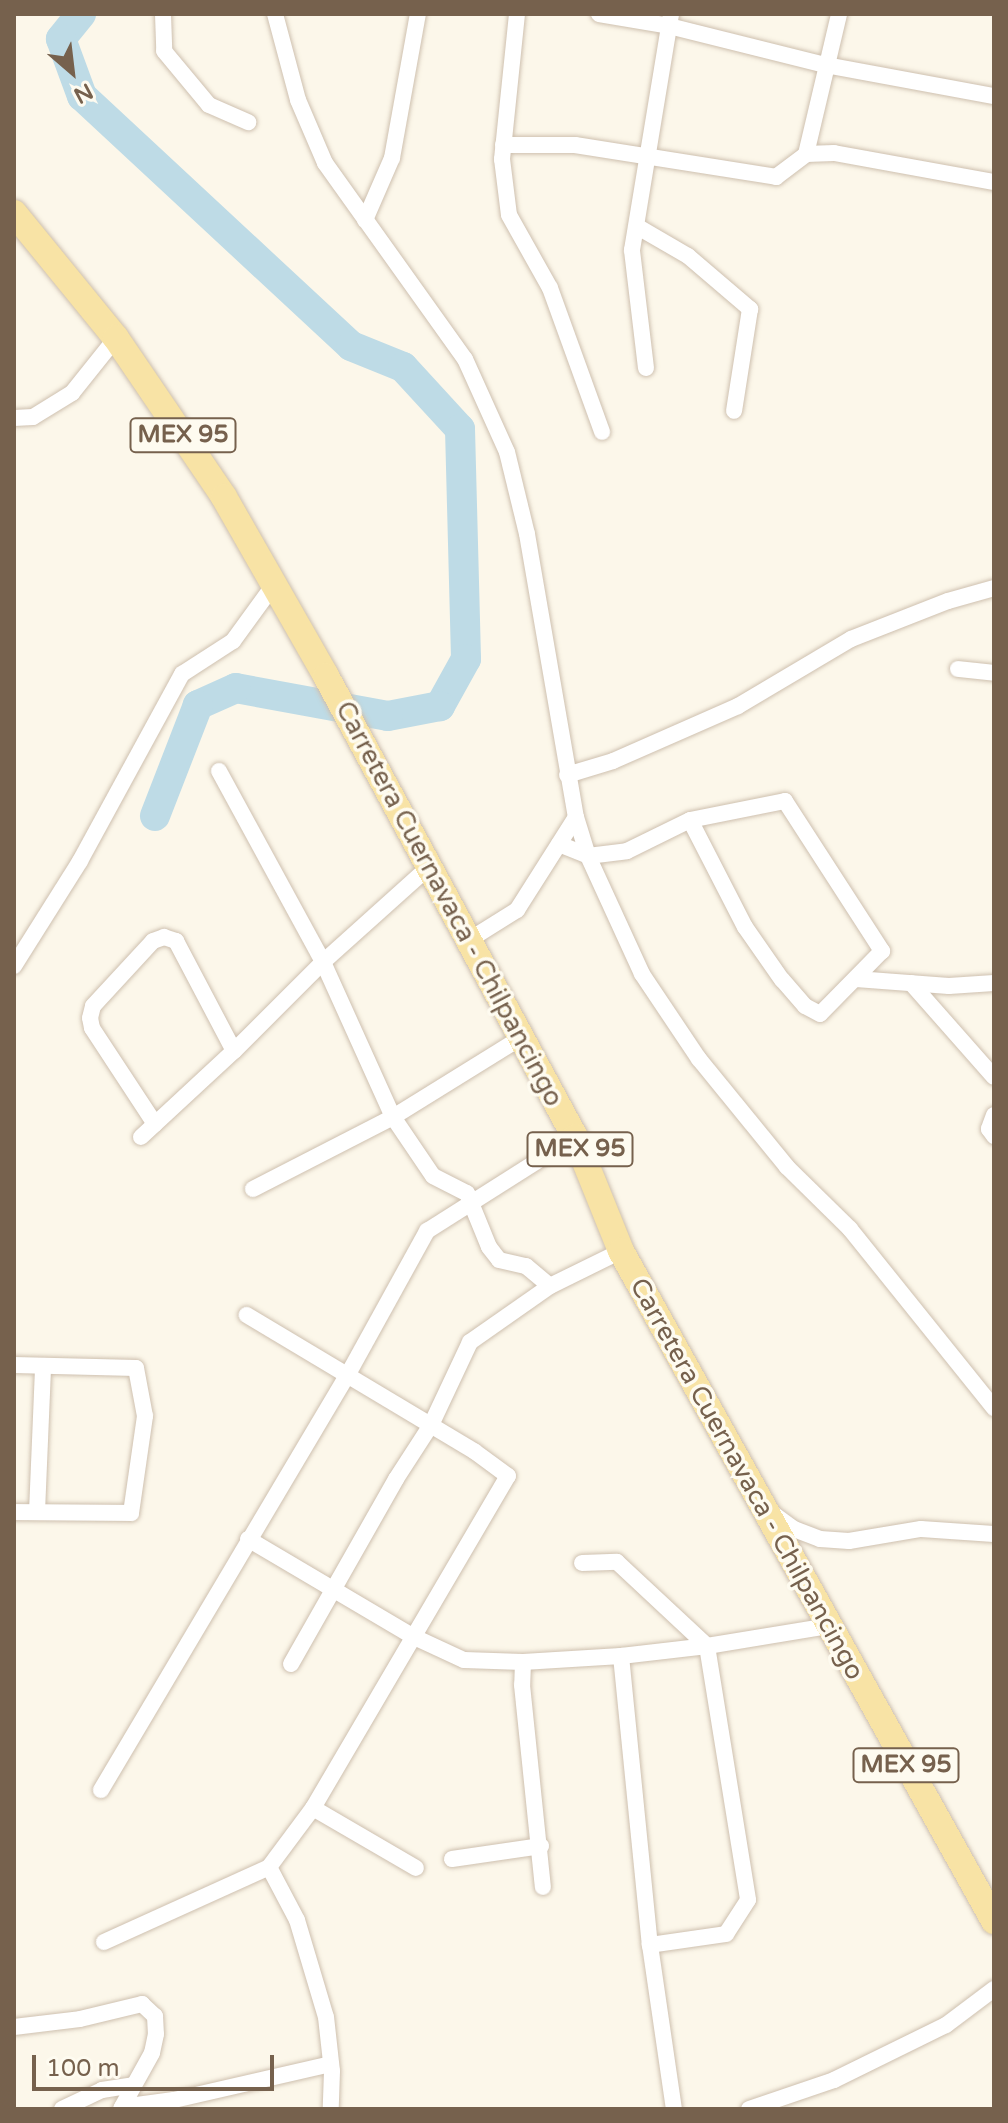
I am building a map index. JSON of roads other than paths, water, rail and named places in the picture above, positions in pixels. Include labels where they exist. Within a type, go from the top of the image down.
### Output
[{"type":"main road","name":"Carretera Cuernavaca - Chilpancingo","points":[[14,213],[116,338],[224,497],[326,676],[357,739],[575,1137],[621,1251],[994,1921]]},
{"type":"street","points":[[163,14],[164,51],[209,105],[248,122]]},
{"type":"street","points":[[275,14],[298,100],[325,163],[465,359],[507,452],[527,534],[576,817],[588,856],[642,974],[699,1059],[787,1167],[850,1229],[994,1408]]},
{"type":"street","points":[[365,220],[392,158],[418,14]]},
{"type":"street","points":[[517,14],[503,145],[509,215],[550,288],[602,432]]},
{"type":"street","points":[[599,14],[670,20],[826,65],[994,96]]},
{"type":"street","points":[[806,154],[839,14]]},
{"type":"street","points":[[646,368],[632,250],[670,20]]},
{"type":"street","points":[[503,145],[575,145],[776,177],[806,154],[834,153],[994,182]]},
{"type":"street","points":[[638,227],[688,256],[750,309],[734,411]]},
{"type":"street","points":[[14,418],[33,417],[72,393],[116,338]]},
{"type":"street","points":[[14,966],[80,861],[182,674],[233,641],[273,586]]},
{"type":"street","points":[[567,775],[613,761],[738,706],[851,639],[948,601],[994,588]]},
{"type":"street","points":[[958,669],[994,673]]},
{"type":"street","points":[[219,771],[323,962],[393,1117],[433,1176],[467,1193],[489,1247],[499,1260],[526,1266],[550,1286]]},
{"type":"street","points":[[559,844],[588,856],[627,851],[690,820],[785,801],[882,951],[820,1014],[805,1006],[782,980],[745,927],[690,820]]},
{"type":"street","points":[[469,940],[517,910],[576,817]]},
{"type":"street","points":[[141,1137],[234,1051],[323,962],[429,867]]},
{"type":"street","points":[[155,1124],[92,1028],[90,1018],[93,1006],[153,941],[164,937],[176,941],[234,1051]]},
{"type":"street","points":[[856,979],[911,983],[994,983]]},
{"type":"street","points":[[911,983],[994,1077]]},
{"type":"street","points":[[253,1189],[393,1117],[522,1037]]},
{"type":"street","points":[[994,1115],[989,1129],[994,1136]]},
{"type":"street","points":[[101,1790],[347,1376],[427,1231],[575,1137]]},
{"type":"street","points":[[291,1664],[431,1425],[470,1342],[550,1286],[621,1251]]},
{"type":"street","points":[[104,1942],[269,1867],[313,1808],[508,1476],[431,1425],[247,1315]]},
{"type":"street","points":[[14,1365],[136,1368],[145,1416],[131,1513],[14,1512]]},
{"type":"street","points":[[37,1512],[43,1366]]},
{"type":"street","points":[[761,1505],[794,1529],[820,1539],[849,1541],[921,1529],[994,1534]]},
{"type":"street","points":[[248,1539],[412,1636],[464,1660],[523,1662],[621,1656],[707,1646],[824,1617]]},
{"type":"street","points":[[582,1563],[617,1562],[707,1646],[748,1900],[726,1934],[650,1945]]},
{"type":"street","points":[[621,1656],[650,1945],[674,2109]]},
{"type":"street","points":[[523,1662],[522,1685],[543,1887]]},
{"type":"street","points":[[313,1808],[416,1868]]},
{"type":"street","points":[[452,1859],[541,1846]]},
{"type":"street","points":[[269,1867],[297,1920],[326,2017],[331,2064],[331,2109]]},
{"type":"street","points":[[749,2109],[834,2080],[946,2025],[994,1989]]},
{"type":"street","points":[[14,2027],[80,2019],[142,2004],[155,2016],[156,2034],[152,2053],[122,2108]]},
{"type":"street","points":[[122,2108],[174,2100],[331,2064]]},
{"type":"street","points":[[62,2109],[102,2090],[132,2085]]},
{"type":"waterway","points":[[81,14],[61,39],[82,96],[351,346],[403,367],[460,429],[466,659],[440,706],[388,716],[236,688],[198,705],[155,816]]}]
